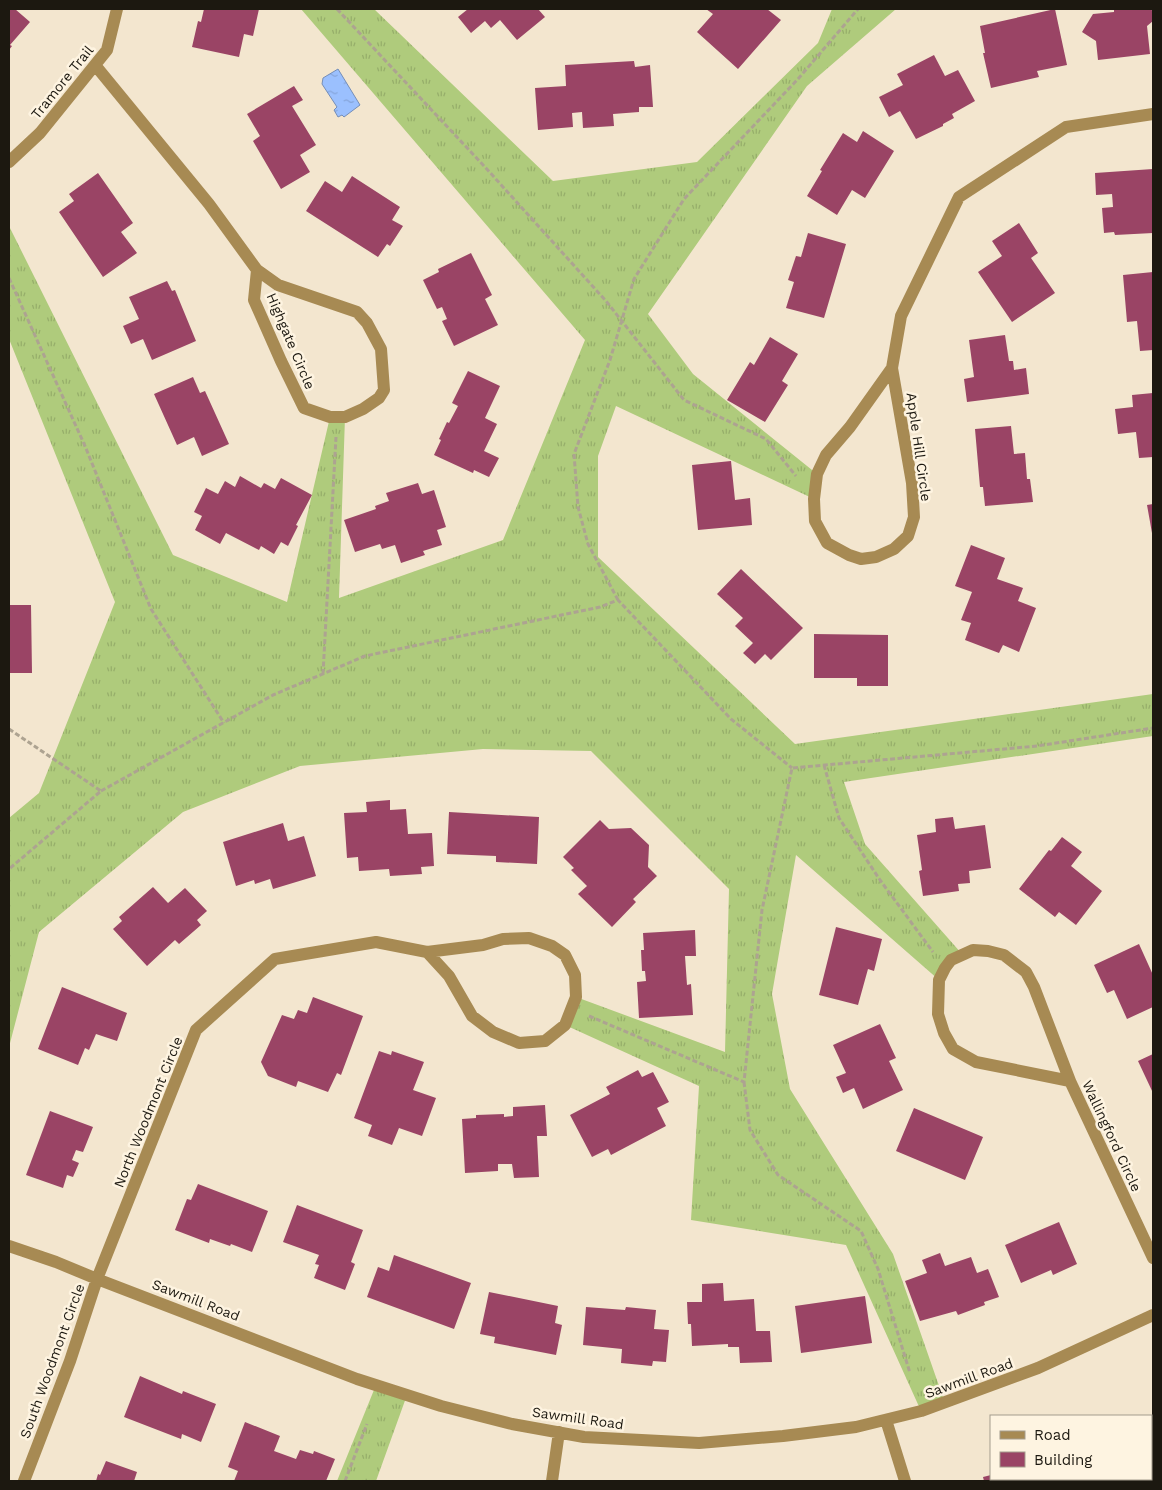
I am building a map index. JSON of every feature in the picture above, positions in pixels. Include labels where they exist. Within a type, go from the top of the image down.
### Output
[{"type":"street","name":"Tramore Trail","points":[[9,162],[40,133],[107,50],[117,9]]},
{"type":"street","name":"Highgate Circle","points":[[95,64],[209,204],[257,270],[278,285],[357,312],[367,323],[381,349],[384,390],[379,398],[363,409],[346,417],[330,417],[304,408],[280,361],[254,300],[257,270]]},
{"type":"street","name":"Apple Hill Circle","points":[[892,368],[850,428],[826,455],[817,474],[814,499],[815,520],[827,543],[849,555],[861,558],[876,557],[894,549],[908,536],[914,517],[912,483],[892,368],[901,316],[959,197],[1066,127],[1153,114]]},
{"type":"street","name":"North Woodmont Circle","points":[[97,1279],[196,1030],[275,959],[376,942],[427,952],[483,945],[504,939],[529,938],[552,946],[565,955],[575,975],[576,997],[565,1025],[544,1041],[519,1042],[492,1032],[472,1016],[449,976],[427,952]]},
{"type":"street","name":"Wallingford Circle","points":[[1070,1080],[976,1062],[953,1049],[944,1033],[938,1014],[939,980],[951,960],[973,950],[988,951],[1004,955],[1013,960],[1026,972],[1034,987],[1070,1080],[1153,1258]]},
{"type":"street","name":"Sawmill Road","points":[[9,1246],[56,1262],[357,1379],[440,1406],[512,1424],[604,1438],[699,1442],[783,1436],[856,1427],[921,1411],[1038,1368],[1153,1315]]},
{"type":"street","name":"South Woodmont Circle","points":[[24,1481],[70,1361],[97,1279]]},
{"type":"street","points":[[886,1420],[905,1481]]},
{"type":"street","points":[[552,1481],[559,1432]]},
{"type":"path","points":[[337,9],[485,167],[606,301],[684,400],[766,439],[814,499]]},
{"type":"path","points":[[858,9],[798,80],[684,199],[634,279],[610,360],[574,454],[578,508],[588,544],[618,600],[731,719],[792,768],[1038,746],[1153,728]]},
{"type":"path","points":[[9,278],[85,446],[151,609],[224,723]]},
{"type":"path","points":[[323,674],[337,417]]},
{"type":"path","points":[[9,869],[101,791],[273,695],[365,656],[600,607],[618,600]]},
{"type":"path","points":[[9,730],[101,791]]},
{"type":"path","points":[[824,765],[839,818],[880,880],[945,968]]},
{"type":"path","points":[[792,768],[762,910],[744,1082],[750,1130],[778,1175],[861,1231],[878,1269],[910,1373]]},
{"type":"path","points":[[571,1009],[744,1082]]},
{"type":"path","points":[[345,1481],[367,1424]]},
{"type":"green space","points":[[301,9],[374,9],[553,181],[697,162],[818,43],[832,9],[896,9],[807,86],[648,314],[693,374],[817,474],[814,499],[616,406],[598,456],[598,557],[795,744],[1153,694],[1153,736],[844,782],[865,844],[962,954],[939,980],[796,855],[772,994],[790,1089],[893,1254],[945,1403],[921,1411],[846,1245],[691,1220],[699,1086],[565,1025],[576,997],[725,1052],[729,889],[591,751],[483,749],[300,766],[183,812],[39,932],[9,1047],[9,818],[39,793],[115,602],[9,339],[9,226],[173,555],[287,602],[330,417],[345,417],[339,598],[503,540],[585,340]]},
{"type":"green space","points":[[376,1385],[407,1395],[376,1481],[337,1481]]},
{"type":"water","points":[[338,69],[360,105],[344,117],[342,115],[338,117],[334,110],[337,107],[322,84],[323,78]]},
{"type":"building","points":[[9,9],[15,9],[30,22],[10,45],[12,46],[9,50]]},
{"type":"building","points":[[204,9],[259,9],[253,36],[244,34],[239,57],[192,47],[198,21],[201,22]]},
{"type":"building","points":[[468,9],[538,9],[545,17],[517,40],[500,20],[491,28],[485,21],[471,33],[458,17]]},
{"type":"building","points":[[706,9],[767,9],[781,20],[738,69],[697,32],[713,14]]},
{"type":"building","points":[[1055,9],[1067,65],[1037,71],[1039,77],[991,88],[983,53],[985,53],[980,26]]},
{"type":"building","points":[[1114,9],[1150,9],[1153,11],[1153,21],[1147,26],[1150,54],[1098,60],[1096,41],[1082,32],[1093,14],[1114,12]]},
{"type":"building","points":[[934,55],[945,76],[958,70],[975,101],[952,114],[954,118],[943,124],[943,126],[916,139],[900,111],[889,117],[879,97],[903,85],[897,74]]},
{"type":"building","points":[[634,61],[635,67],[650,65],[653,107],[639,107],[639,112],[613,114],[614,126],[583,128],[582,112],[572,113],[573,127],[538,130],[535,88],[566,86],[565,65]]},
{"type":"building","points":[[294,86],[303,100],[292,106],[316,145],[300,155],[310,172],[281,189],[253,141],[260,136],[247,114]]},
{"type":"building","points":[[863,131],[894,151],[865,198],[852,190],[837,215],[807,196],[822,171],[820,170],[843,133],[857,142]]},
{"type":"building","points":[[1153,169],[1153,233],[1115,235],[1114,232],[1104,233],[1102,208],[1113,207],[1112,194],[1096,195],[1095,173]]},
{"type":"building","points":[[98,173],[133,223],[121,232],[137,253],[103,277],[59,212],[74,201],[69,194]]},
{"type":"building","points":[[352,176],[400,207],[392,220],[403,226],[390,246],[387,244],[378,257],[306,211],[325,181],[342,192]]},
{"type":"building","points":[[1019,223],[1038,253],[1031,258],[1055,293],[1012,322],[978,272],[1002,256],[992,241]]},
{"type":"building","points":[[808,233],[846,244],[824,318],[786,308],[794,282],[788,280],[796,256],[801,257]]},
{"type":"building","points":[[471,253],[492,295],[485,299],[498,325],[454,346],[442,321],[447,319],[442,307],[437,309],[423,280],[439,272],[438,269]]},
{"type":"building","points":[[1153,272],[1153,350],[1140,351],[1137,321],[1127,322],[1123,275]]},
{"type":"building","points":[[167,281],[172,291],[175,290],[196,341],[152,360],[143,339],[131,344],[123,326],[139,319],[129,297]]},
{"type":"building","points":[[1005,335],[1009,361],[1013,361],[1014,370],[1026,368],[1029,394],[967,402],[964,379],[974,377],[969,340]]},
{"type":"building","points":[[770,337],[798,354],[782,381],[788,385],[765,422],[727,400],[750,362],[754,365]]},
{"type":"building","points":[[468,371],[500,386],[485,418],[497,424],[484,451],[499,458],[489,477],[474,470],[473,473],[434,455],[447,422],[449,423],[458,406],[452,403]]},
{"type":"building","points":[[193,377],[200,393],[205,391],[229,444],[202,456],[194,437],[177,445],[154,394]]},
{"type":"building","points":[[1153,393],[1153,457],[1139,458],[1136,432],[1118,434],[1115,409],[1133,407],[1132,395]]},
{"type":"building","points":[[1011,426],[1014,454],[1025,453],[1027,479],[1030,479],[1033,502],[985,506],[983,487],[980,487],[975,429]]},
{"type":"building","points":[[731,461],[735,500],[750,498],[752,525],[698,530],[692,465]]},
{"type":"building","points":[[240,476],[261,488],[264,483],[275,489],[281,478],[312,495],[296,525],[298,526],[288,546],[281,542],[274,554],[261,546],[259,550],[226,533],[220,544],[195,530],[202,516],[194,512],[206,488],[218,494],[225,481],[235,487]]},
{"type":"building","points":[[418,483],[422,494],[434,490],[446,527],[437,530],[442,545],[423,551],[425,555],[401,563],[395,545],[382,549],[380,544],[355,552],[344,520],[376,509],[375,506],[389,501],[386,493]]},
{"type":"building","points":[[1153,504],[1153,533],[1152,533],[1147,505]]},
{"type":"building","points":[[971,545],[1005,558],[997,579],[1023,588],[1018,601],[1036,608],[1019,652],[1003,645],[999,653],[965,640],[971,623],[961,620],[972,592],[955,586]]},
{"type":"building","points":[[741,569],[803,628],[771,660],[765,654],[755,664],[743,653],[753,643],[735,626],[743,618],[717,594]]},
{"type":"building","points":[[9,605],[31,605],[32,673],[9,673]]},
{"type":"building","points":[[814,634],[888,635],[888,686],[857,686],[857,678],[814,678]]},
{"type":"building","points":[[390,800],[390,810],[406,809],[408,834],[432,833],[434,866],[421,867],[422,874],[390,876],[389,869],[359,871],[358,857],[347,858],[344,813],[367,812],[366,802]]},
{"type":"building","points":[[449,812],[539,817],[537,864],[496,862],[496,856],[447,854]]},
{"type":"building","points":[[953,817],[955,829],[985,825],[991,868],[969,871],[970,883],[958,884],[959,891],[923,896],[919,871],[922,870],[917,835],[936,832],[935,819]]},
{"type":"building","points":[[600,820],[609,829],[631,828],[649,845],[648,867],[657,876],[633,899],[636,902],[612,927],[578,894],[587,886],[571,870],[574,868],[563,857]]},
{"type":"building","points":[[283,823],[288,841],[304,836],[316,876],[273,889],[270,879],[255,884],[254,880],[236,886],[223,842]]},
{"type":"building","points":[[1062,837],[1082,852],[1071,866],[1102,891],[1076,925],[1059,912],[1055,917],[1019,889],[1049,850],[1051,851]]},
{"type":"building","points":[[153,887],[168,903],[185,888],[207,911],[197,920],[201,925],[179,944],[175,940],[147,966],[113,929],[122,921],[119,917]]},
{"type":"building","points":[[836,927],[882,939],[874,971],[868,969],[858,1005],[819,995]]},
{"type":"building","points":[[695,930],[696,956],[685,956],[687,985],[691,984],[693,1015],[639,1018],[637,982],[646,981],[645,971],[642,971],[641,950],[644,950],[643,933]]},
{"type":"building","points":[[1139,944],[1153,975],[1153,1007],[1127,1019],[1114,990],[1107,993],[1094,965]]},
{"type":"building","points":[[62,987],[127,1013],[117,1041],[96,1034],[89,1050],[85,1048],[78,1065],[38,1049]]},
{"type":"building","points":[[313,997],[363,1016],[341,1075],[337,1073],[328,1092],[298,1081],[296,1087],[268,1076],[261,1062],[282,1015],[294,1019],[298,1010],[307,1013]]},
{"type":"building","points":[[880,1024],[896,1058],[889,1061],[903,1090],[863,1109],[854,1088],[843,1093],[836,1077],[846,1073],[833,1045]]},
{"type":"building","points":[[379,1051],[391,1055],[392,1051],[424,1062],[413,1090],[436,1098],[422,1136],[399,1128],[392,1145],[368,1136],[372,1125],[354,1118]]},
{"type":"building","points":[[1153,1054],[1153,1093],[1138,1061]]},
{"type":"building","points":[[638,1070],[642,1077],[653,1072],[669,1102],[657,1108],[666,1126],[611,1155],[608,1149],[592,1157],[570,1115],[610,1094],[606,1087]]},
{"type":"building","points":[[545,1105],[547,1136],[537,1136],[539,1177],[514,1178],[512,1164],[498,1164],[498,1171],[465,1173],[462,1119],[476,1118],[476,1115],[504,1114],[504,1117],[513,1116],[513,1107]]},
{"type":"building","points":[[914,1108],[983,1137],[965,1180],[896,1151]]},
{"type":"building","points":[[50,1111],[93,1127],[83,1152],[76,1150],[72,1160],[79,1163],[73,1177],[67,1175],[63,1188],[26,1175]]},
{"type":"building","points":[[198,1184],[268,1211],[252,1252],[210,1239],[209,1243],[175,1230],[187,1199],[191,1200]]},
{"type":"building","points":[[297,1205],[363,1230],[351,1262],[355,1264],[345,1290],[314,1278],[319,1265],[315,1264],[319,1255],[283,1242]]},
{"type":"building","points":[[1059,1222],[1077,1264],[1053,1275],[1051,1270],[1021,1283],[1005,1245]]},
{"type":"building","points":[[940,1253],[945,1266],[971,1257],[977,1273],[988,1269],[999,1297],[984,1302],[985,1305],[958,1315],[956,1311],[920,1321],[905,1281],[927,1273],[922,1260]]},
{"type":"building","points":[[394,1255],[471,1283],[454,1329],[367,1297],[378,1267],[389,1271]]},
{"type":"building","points":[[723,1283],[724,1301],[754,1299],[756,1331],[770,1331],[772,1362],[740,1363],[739,1347],[728,1347],[728,1344],[692,1346],[687,1302],[702,1302],[702,1284]]},
{"type":"building","points":[[489,1292],[558,1306],[555,1323],[562,1325],[556,1355],[494,1343],[495,1337],[480,1334]]},
{"type":"building","points":[[865,1296],[872,1343],[801,1353],[795,1306]]},
{"type":"building","points":[[586,1307],[625,1310],[626,1307],[656,1310],[654,1329],[669,1330],[666,1362],[653,1361],[652,1366],[621,1363],[622,1349],[583,1345]]},
{"type":"building","points":[[140,1376],[182,1394],[183,1391],[216,1404],[201,1442],[182,1434],[181,1439],[124,1417]]},
{"type":"building","points":[[245,1422],[280,1436],[274,1451],[296,1459],[300,1450],[313,1454],[314,1451],[335,1459],[326,1481],[234,1481],[238,1471],[228,1467]]},
{"type":"building","points":[[1152,1440],[1153,1442],[1152,1464]]},
{"type":"building","points":[[106,1461],[137,1472],[134,1481],[96,1481]]},
{"type":"building","points":[[990,1475],[990,1480],[1026,1481],[984,1481],[983,1477]]}]
